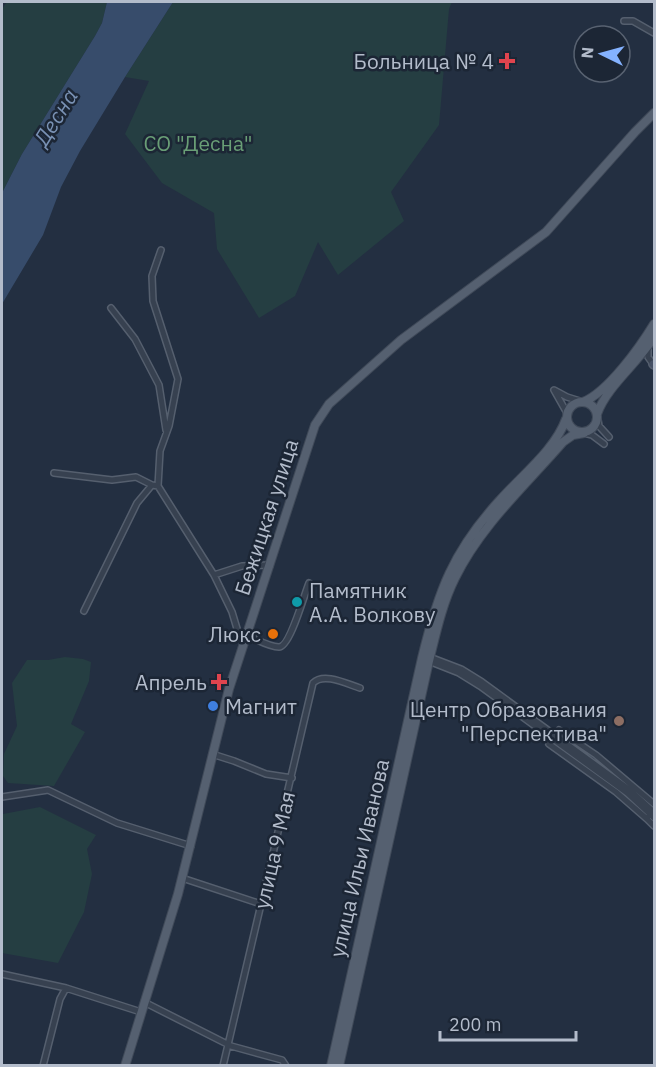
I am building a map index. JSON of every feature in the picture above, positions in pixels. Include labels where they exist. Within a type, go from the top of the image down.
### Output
[{"type":"main road","name":"Бежицкая улица","points":[[125,1065],[191,846],[229,689],[315,425],[329,404],[401,340],[546,232],[654,113]]},
{"type":"main road","points":[[426,658],[438,596],[467,541],[494,507],[554,442],[560,434],[571,406],[583,402],[602,390],[634,355],[654,324]]},
{"type":"main road","points":[[426,658],[446,598],[473,545],[499,512],[563,442],[573,435],[593,428],[601,403],[636,363],[654,337]]},
{"type":"main road","points":[[583,402],[592,405],[597,414]]},
{"type":"main road","points":[[567,416],[574,431],[584,432]]},
{"type":"main road","name":"улица Ильи Иванова","points":[[331,1065],[426,658]]},
{"type":"main road","name":"улица Ильи Иванова","points":[[339,1065],[426,658]]},
{"type":"street","points":[[624,21],[633,21],[654,33]]},
{"type":"street","points":[[84,611],[137,503],[155,485],[160,451],[173,407],[178,379],[153,301],[152,276],[161,250]]},
{"type":"street","points":[[111,308],[135,339],[159,385],[166,430]]},
{"type":"street","points":[[648,346],[648,357],[654,365]]},
{"type":"street","points":[[636,363],[644,361],[654,365]]},
{"type":"street","points":[[548,384],[567,397],[583,402]]},
{"type":"street","points":[[554,390],[567,416]]},
{"type":"street","points":[[597,414],[599,426],[609,437]]},
{"type":"street","points":[[584,432],[604,444]]},
{"type":"street","points":[[54,473],[112,480],[136,477],[155,485],[214,575],[232,612],[238,632],[246,637],[278,647],[285,645],[291,636],[309,583]]},
{"type":"street","points":[[214,575],[242,566],[270,564]]},
{"type":"street","points":[[426,658],[469,679],[630,790],[652,814],[654,826]]},
{"type":"street","name":"улица 9 Мая","points":[[223,1065],[313,683],[317,679],[324,678],[360,687]]},
{"type":"street","points":[[652,814],[615,792],[549,744],[559,730],[602,760],[654,804]]},
{"type":"street","points":[[212,754],[266,774],[291,778]]},
{"type":"street","points":[[2,797],[48,790],[127,827],[191,846]]},
{"type":"street","points":[[182,878],[261,904]]},
{"type":"street","points":[[2,974],[66,988],[141,1012]]},
{"type":"street","points":[[43,1065],[60,999],[66,988]]},
{"type":"street","points":[[144,1002],[228,1044],[285,1063]]},
{"type":"green space","points":[[7,2],[107,2],[102,23],[95,36],[22,154],[2,193],[2,9]]},
{"type":"green space","name":"СО \"Десна\"","points":[[173,2],[452,2],[449,9],[439,125],[391,192],[404,221],[338,275],[318,242],[295,296],[259,318],[217,249],[214,213],[162,183],[125,134],[149,81],[125,77]]},
{"type":"green space","points":[[65,657],[91,662],[89,681],[71,724],[85,732],[54,786],[8,783],[3,776],[4,754],[17,726],[12,683],[27,660]]},
{"type":"green space","points":[[40,807],[96,835],[87,849],[92,874],[84,912],[58,963],[2,953],[2,811],[3,814]]},
{"type":"water","name":"Десна","points":[[107,2],[173,2],[80,151],[61,187],[43,235],[2,304],[2,193],[22,154],[95,36],[102,23]]},
{"type":"place","name":"Больница № 4","points":[[507,61]]},
{"type":"place","name":"Памятник А.А. Волкову","points":[[297,602]]},
{"type":"place","name":"Люкс","points":[[273,634]]},
{"type":"place","name":"Апрель","points":[[219,682]]},
{"type":"place","name":"Магнит","points":[[213,706]]},
{"type":"place","name":"Центр Образования \"Перспектива\"","points":[[619,721]]}]
